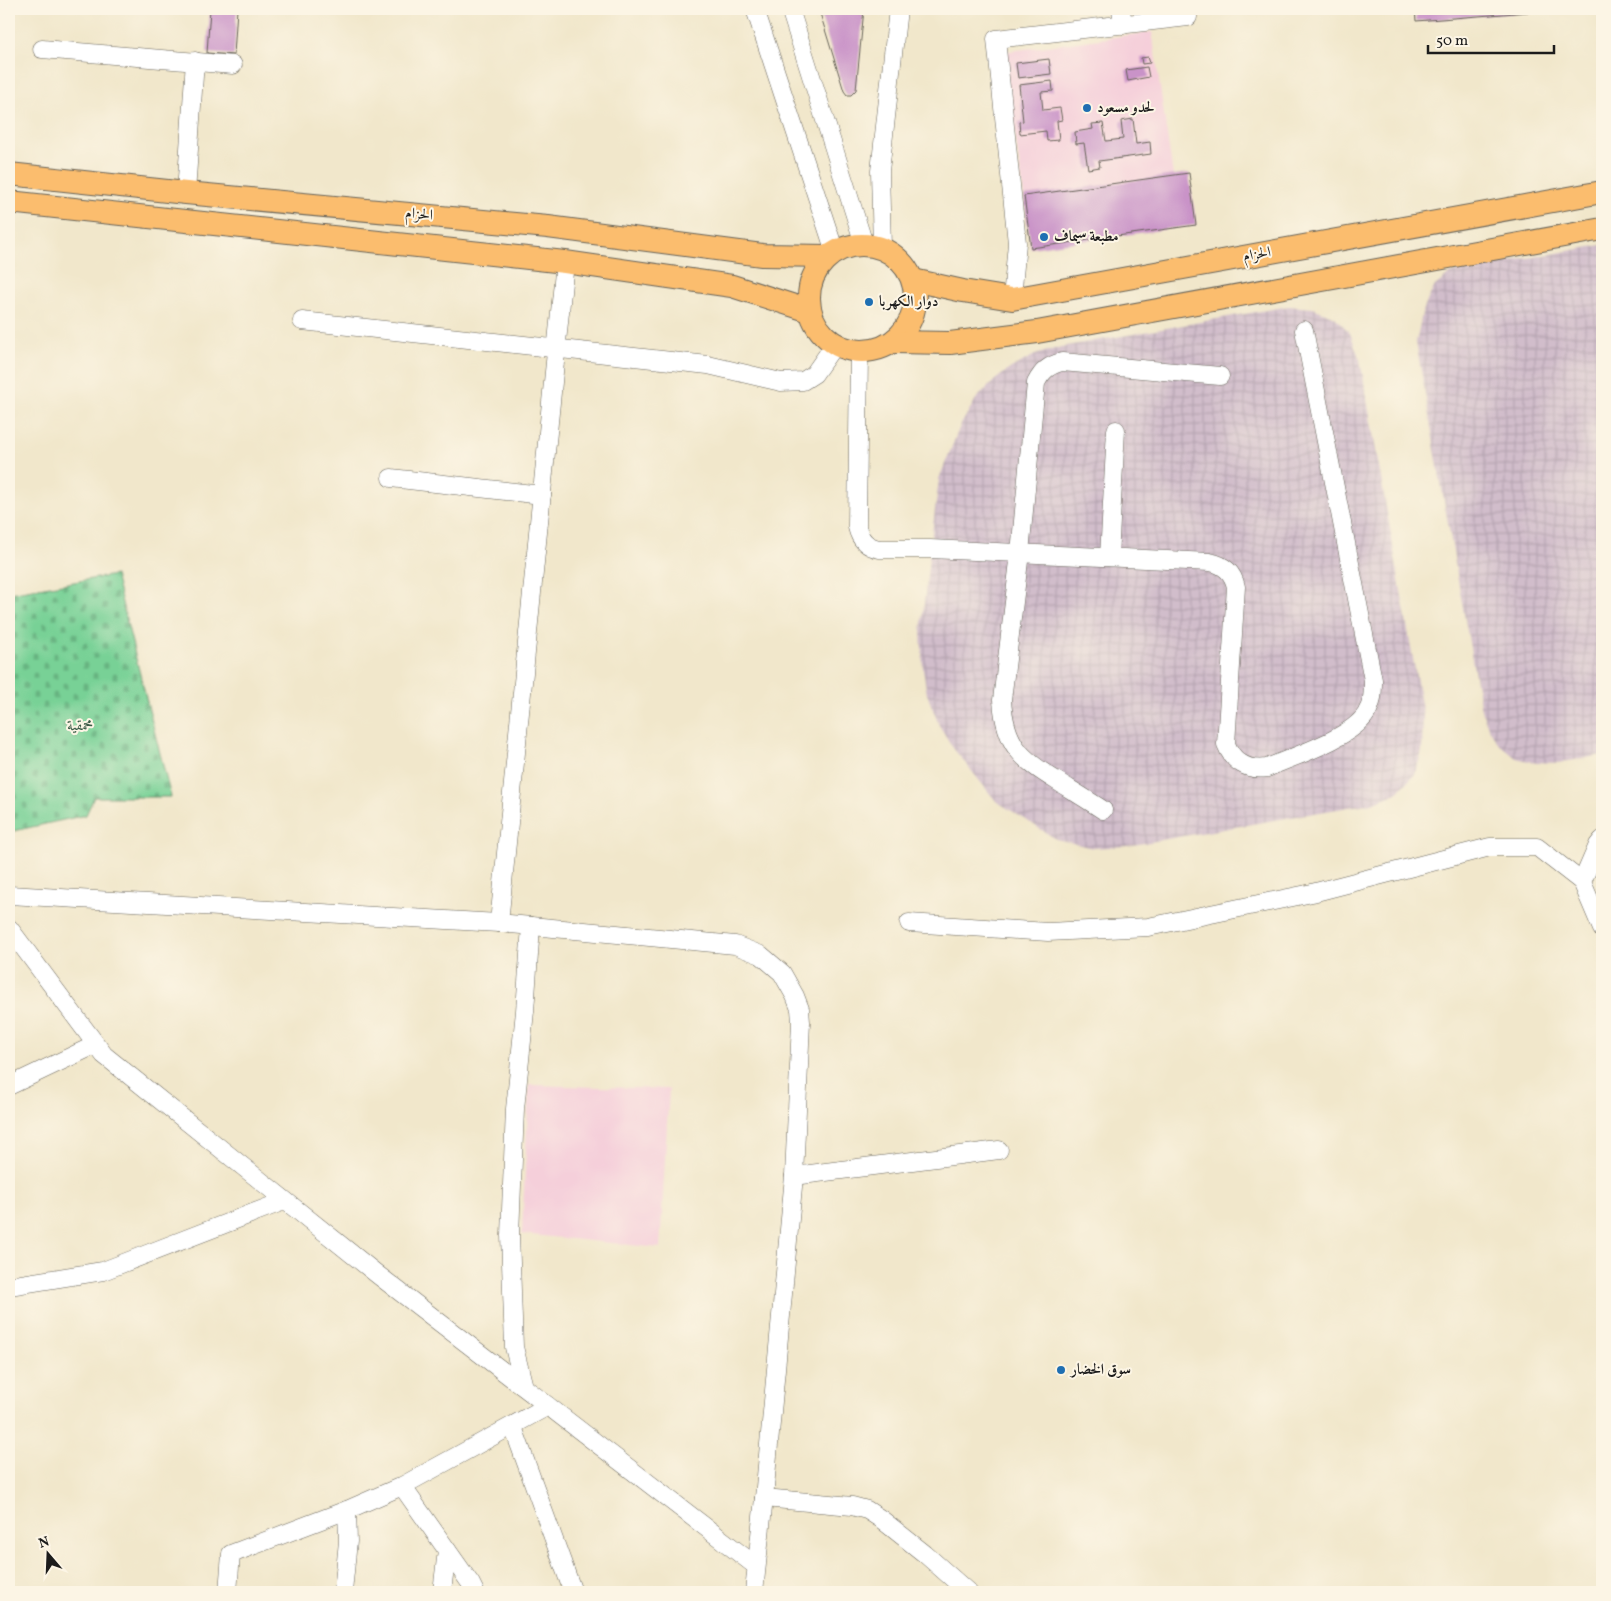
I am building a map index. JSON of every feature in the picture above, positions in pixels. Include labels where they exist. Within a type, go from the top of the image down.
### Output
[{"type":"main road","name":"الحزام","points":[[9,174],[186,193],[548,227],[762,255],[832,254]]},
{"type":"main road","name":"الحزام","points":[[913,280],[1012,300],[1602,192]]},
{"type":"main road","name":"الحزام","points":[[9,202],[555,261],[732,286],[810,310]]},
{"type":"main road","points":[[548,227],[555,261]]},
{"type":"main road","points":[[893,342],[950,344],[1037,332],[1602,228]]},
{"type":"main road","points":[[849,246],[873,246],[901,261],[913,280],[916,297],[914,314],[906,330],[893,342],[883,348],[859,352],[835,344],[824,336],[815,324],[810,310],[808,295],[812,280],[819,267],[832,254],[849,246]]},
{"type":"street","points":[[755,9],[832,254]]},
{"type":"street","points":[[790,9],[873,246]]},
{"type":"street","points":[[873,246],[898,9]]},
{"type":"street","points":[[1012,300],[1017,244],[996,39],[1122,17],[1188,17]]},
{"type":"street","points":[[42,49],[233,65]]},
{"type":"street","points":[[186,193],[195,61]]},
{"type":"street","points":[[499,922],[556,348],[555,261]]},
{"type":"street","points":[[302,321],[708,365],[781,382],[803,381],[814,374],[835,344]]},
{"type":"street","points":[[859,352],[857,527],[862,540],[873,548],[880,549],[930,549],[1210,562],[1218,564],[1230,572],[1235,579],[1236,594],[1226,744],[1235,759],[1242,764],[1258,769],[1267,768],[1342,735],[1356,726],[1367,713],[1373,697],[1374,680],[1304,330]]},
{"type":"street","points":[[1104,810],[1034,767],[1023,757],[1013,745],[1006,731],[1003,716],[1002,700],[1020,553],[1036,383],[1046,368],[1062,362],[1220,376]]},
{"type":"street","points":[[1108,557],[1116,430]]},
{"type":"street","points":[[391,478],[542,495]]},
{"type":"street","points":[[1582,882],[1602,840]]},
{"type":"street","points":[[909,923],[1048,932],[1148,926],[1312,893],[1490,847],[1537,847],[1582,882],[1602,929]]},
{"type":"street","points":[[9,895],[499,922],[736,945],[748,949],[772,963],[789,984],[800,1009],[802,1022],[794,1176],[754,1592]]},
{"type":"street","points":[[524,1387],[514,1347],[510,1235],[515,1109],[526,1011],[531,926]]},
{"type":"street","points":[[9,928],[104,1055],[284,1201],[756,1566]]},
{"type":"street","points":[[9,1086],[95,1045]]},
{"type":"street","points":[[794,1176],[999,1150]]},
{"type":"street","points":[[9,1286],[102,1271],[284,1201]]},
{"type":"street","points":[[228,1592],[231,1554],[347,1510],[402,1486],[548,1406]]},
{"type":"street","points":[[512,1427],[573,1592]]},
{"type":"street","points":[[402,1486],[474,1592]]},
{"type":"street","points":[[764,1498],[852,1506],[867,1510],[925,1554],[968,1592]]},
{"type":"street","points":[[343,1592],[348,1542],[347,1510]]},
{"type":"street","points":[[442,1592],[447,1550]]},
{"type":"shaded area","name":"لحدو مسعود","points":[[1152,32],[1173,176],[1024,196],[1003,52]]},
{"type":"shaded area","points":[[1602,245],[1602,755],[1558,763],[1533,762],[1516,758],[1498,743],[1488,727],[1481,710],[1416,342],[1422,314],[1428,299],[1435,286],[1450,274],[1461,270]]},
{"type":"shaded area","points":[[1289,306],[1313,308],[1335,317],[1350,333],[1360,360],[1423,715],[1422,751],[1415,774],[1397,793],[1372,803],[1127,846],[1093,848],[1056,839],[996,801],[953,748],[939,725],[927,694],[923,669],[921,631],[930,549],[939,479],[960,426],[976,399],[995,380],[1011,368],[1035,355],[1061,347]]},
{"type":"shaded area","points":[[529,1085],[669,1089],[660,1248],[522,1234]]},
{"type":"green space","name":"محمقية","points":[[115,575],[171,797],[94,797],[86,815],[9,832],[9,593]]},
{"type":"building","points":[[210,9],[237,9],[234,55],[207,53]]},
{"type":"building","points":[[864,9],[856,90],[851,95],[847,95],[844,91],[819,10]]},
{"type":"building","points":[[1415,9],[1553,9],[1553,10],[1416,21]]},
{"type":"building","points":[[1148,57],[1150,63],[1142,64],[1141,58]]},
{"type":"building","points":[[1049,59],[1051,74],[1018,78],[1016,63]]},
{"type":"building","points":[[1147,67],[1149,77],[1128,81],[1126,70]]},
{"type":"building","points":[[1052,81],[1053,91],[1041,92],[1043,110],[1060,108],[1062,120],[1057,121],[1059,140],[1047,141],[1046,131],[1020,134],[1019,122],[1023,121],[1019,85]]},
{"type":"building","points":[[1133,119],[1136,144],[1150,142],[1151,154],[1099,161],[1100,167],[1088,169],[1084,143],[1076,144],[1075,132],[1093,129],[1092,124],[1103,123],[1106,141],[1123,139],[1121,121]]},
{"type":"building","points":[[1189,173],[1196,225],[1031,248],[1024,196]]},
{"type":"place","name":"لحدو مسعود","points":[[1087,108]]},
{"type":"place","name":"مطبعة سيماف","points":[[1044,237]]},
{"type":"place","name":"دوار الكهربا","points":[[869,302]]},
{"type":"place","name":"سوق الخضار","points":[[1061,1370]]}]
